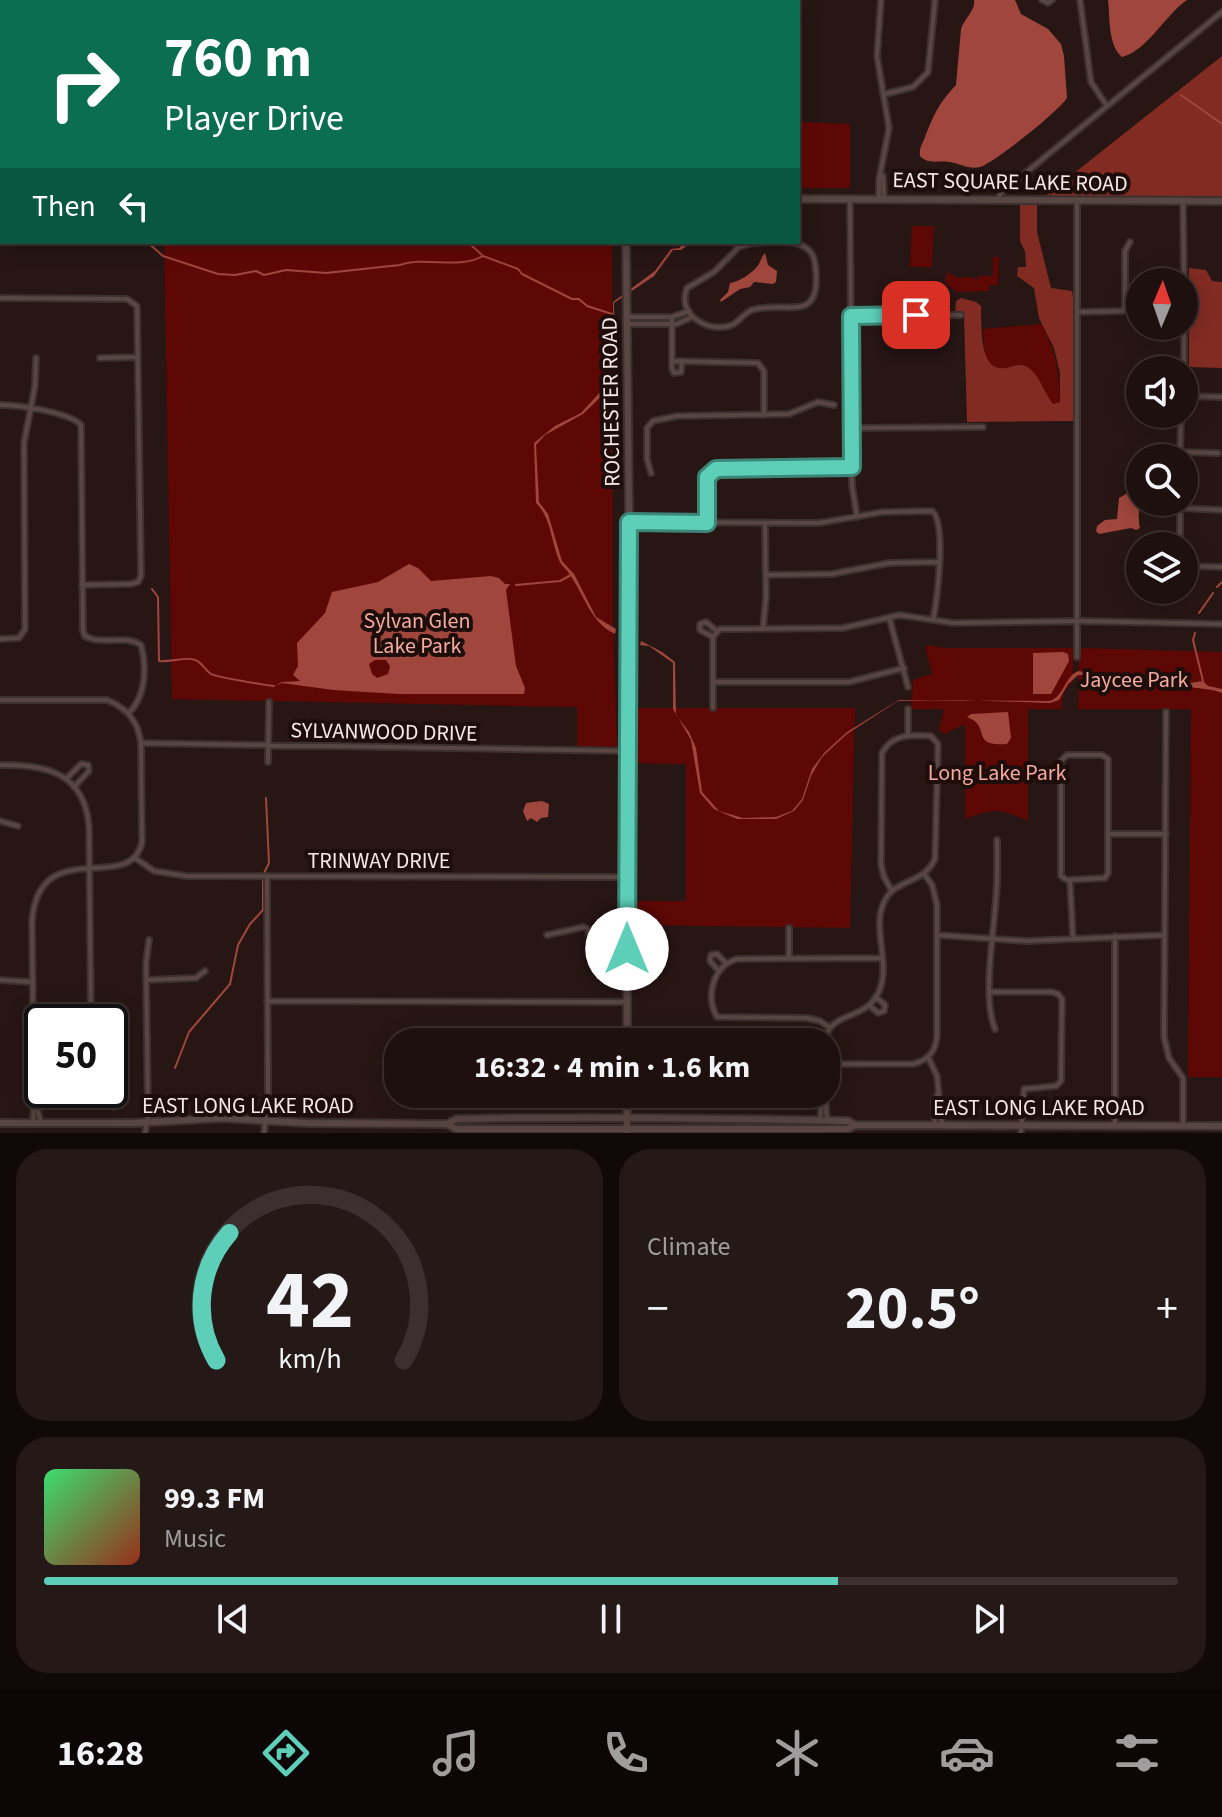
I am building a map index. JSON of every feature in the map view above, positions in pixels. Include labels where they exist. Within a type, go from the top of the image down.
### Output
[{"type":"main road","name":"EAST SQUARE LAKE ROAD","points":[[800,199],[1222,201]]},
{"type":"main road","name":"ROCHESTER ROAD","points":[[626,244],[629,522],[627,1028]]},
{"type":"main road","points":[[627,1108],[627,1131]]},
{"type":"main road","name":"EAST LONG LAKE ROAD","points":[[0,1123],[222,1118],[428,1123],[447,1124],[456,1129],[627,1131],[848,1129],[855,1125]]},
{"type":"main road","name":"EAST LONG LAKE ROAD","points":[[447,1124],[456,1119],[489,1118],[781,1119],[837,1120],[855,1125],[1021,1129],[1104,1129],[1115,1126],[1217,1128]]},
{"type":"main road","points":[[485,1129],[484,1122],[489,1118]]},
{"type":"main road","points":[[599,1130],[603,1125],[602,1119]]},
{"type":"main road","points":[[655,1119],[653,1126],[656,1130]]},
{"type":"main road","points":[[756,1130],[759,1119]]},
{"type":"main road","points":[[779,1130],[777,1125],[781,1119]]},
{"type":"main road","points":[[835,1129],[837,1120]]},
{"type":"street","points":[[881,0],[877,51],[889,128],[882,198]]},
{"type":"street","points":[[885,94],[913,87],[928,72],[935,0]]},
{"type":"street","points":[[1042,0],[1048,3],[1052,0]]},
{"type":"street","points":[[1080,0],[1091,82],[1107,106]]},
{"type":"street","points":[[998,199],[1001,193],[1222,12]]},
{"type":"street","points":[[850,199],[852,467],[857,517]]},
{"type":"street","points":[[1077,200],[1077,657]]},
{"type":"street","points":[[1183,201],[1184,268]]},
{"type":"street","points":[[1077,312],[1123,311],[1125,251],[1130,242]]},
{"type":"street","points":[[749,244],[742,245],[714,272],[689,285],[684,298],[692,317],[707,326],[727,326],[754,310],[796,308],[811,300],[815,290],[816,267],[810,251],[797,244]]},
{"type":"street","points":[[0,298],[127,299],[135,302],[141,576],[138,582],[131,584],[82,585]]},
{"type":"street","points":[[628,321],[672,317],[689,311]]},
{"type":"street","points":[[851,316],[961,315]]},
{"type":"street","points":[[672,317],[674,373],[681,372],[682,361]]},
{"type":"street","points":[[628,321],[672,324],[692,317]]},
{"type":"street","points":[[100,358],[138,357]]},
{"type":"street","points":[[0,639],[19,638],[25,629],[24,443],[36,358]]},
{"type":"street","points":[[672,361],[761,364],[764,371],[764,415]]},
{"type":"street","points":[[1198,396],[1222,397]]},
{"type":"street","points":[[651,473],[647,459],[647,428],[653,421],[677,416],[793,413],[821,402],[834,405]]},
{"type":"street","points":[[0,405],[30,408],[78,421],[81,431],[85,636],[91,640],[133,640],[142,646],[142,691],[139,702],[129,713]]},
{"type":"street","points":[[852,428],[983,427]]},
{"type":"street","points":[[1198,454],[1218,453]]},
{"type":"street","points":[[707,523],[707,477],[713,469],[852,467]]},
{"type":"street","points":[[1198,507],[1222,510]]},
{"type":"street","points":[[629,522],[819,523],[888,511],[935,513],[938,520],[938,589],[933,620]]},
{"type":"street","points":[[763,629],[765,523]]},
{"type":"street","points":[[766,575],[832,574],[892,563],[938,562]]},
{"type":"street","points":[[1198,566],[1222,567]]},
{"type":"street","points":[[713,708],[715,634],[763,629],[849,628],[903,615],[953,623],[1222,624]]},
{"type":"street","points":[[889,617],[908,687]]},
{"type":"street","points":[[713,682],[849,682],[904,668]]},
{"type":"street","points":[[0,700],[98,699],[118,705],[129,713],[138,728],[141,743],[142,842],[135,858],[121,866],[72,869],[58,874],[36,899],[32,920],[32,1004]]},
{"type":"street","points":[[268,762],[269,702]]},
{"type":"street","points":[[908,709],[908,736]]},
{"type":"street","points":[[1166,712],[1165,1043],[1169,1058],[1183,1078],[1183,1126]]},
{"type":"street","points":[[882,958],[740,958],[718,970],[713,987],[713,1009],[717,1017],[807,1018],[829,1027],[837,1020],[856,1014],[876,997],[883,978],[882,910],[892,891],[925,875],[937,853],[938,744],[931,736],[908,736],[890,742],[881,759],[881,864],[892,891]]},
{"type":"street","name":"SYLVANWOOD DRIVE","points":[[141,743],[627,751]]},
{"type":"street","points":[[1063,757],[1107,757],[1108,834],[1107,877],[1062,878],[1063,757]]},
{"type":"street","points":[[66,779],[81,764],[88,765],[88,773],[74,787]]},
{"type":"street","points":[[0,765],[41,766],[66,779],[82,799],[87,816],[91,1004]]},
{"type":"street","points":[[0,821],[18,826]]},
{"type":"street","points":[[1108,834],[1166,834]]},
{"type":"street","points":[[995,1029],[990,992],[997,895],[997,840]]},
{"type":"street","name":"TRINWAY DRIVE","points":[[135,858],[150,869],[168,875],[627,877]]},
{"type":"street","points":[[840,1064],[913,1064],[928,1057],[934,1049],[937,1039],[936,897],[925,875]]},
{"type":"street","points":[[264,1133],[267,876]]},
{"type":"street","points":[[1070,880],[1073,938]]},
{"type":"street","points":[[547,935],[584,927],[588,929],[591,948],[627,949]]},
{"type":"street","points":[[789,928],[789,958]]},
{"type":"street","points":[[937,935],[1027,941],[1165,935]]},
{"type":"street","points":[[1115,936],[1115,1126]]},
{"type":"street","points":[[145,1133],[148,1122],[146,980],[149,940]]},
{"type":"street","points":[[718,970],[710,961],[712,954],[719,955],[726,963]]},
{"type":"street","points":[[146,980],[196,978],[205,971]]},
{"type":"street","points":[[0,980],[32,982]]},
{"type":"street","points":[[990,992],[1052,992],[1062,999],[1061,1081],[1056,1086],[1025,1088],[1021,1096],[1021,1129]]},
{"type":"street","points":[[869,1005],[878,1013],[884,1011],[885,1005],[876,997]]},
{"type":"street","points":[[267,1001],[627,1002]]},
{"type":"street","points":[[928,1057],[936,1071],[938,1094],[934,1101],[938,1125]]},
{"type":"street","points":[[35,1108],[37,1123]]},
{"type":"street","points":[[824,1108],[824,1120]]},
{"type":"street","points":[[395,1123],[395,1133]]},
{"type":"street","points":[[428,1123],[428,1133]]},
{"type":"green space","points":[[800,122],[850,124],[850,188],[800,188]]},
{"type":"green space","points":[[912,226],[934,226],[932,267],[910,267]]},
{"type":"green space","name":"Sylvan Glen Lake Park","points":[[164,244],[612,244],[613,623],[617,747],[577,746],[577,707],[172,699]]},
{"type":"green space","points":[[993,257],[999,257],[998,285],[990,285],[989,291],[957,292],[945,283],[947,272],[958,278],[977,280],[978,276],[993,276]]},
{"type":"green space","points":[[1042,324],[1054,353],[1057,370],[1060,402],[1053,404],[1044,394],[1038,379],[1009,367],[1001,369],[992,366],[985,356],[983,329]]},
{"type":"green space","name":"Long Lake Park","points":[[927,645],[945,648],[1073,648],[1073,681],[1063,693],[1062,709],[1028,709],[1028,821],[997,811],[965,819],[965,724],[945,734],[939,730],[944,709],[911,709],[913,680],[932,674]]},
{"type":"green space","name":"Jaycee Park","points":[[1079,648],[1222,652],[1222,1077],[1188,1077],[1191,709],[1078,709]]},
{"type":"green space","points":[[633,708],[855,708],[850,928],[633,925],[633,901],[686,901],[686,764],[633,763]]},
{"type":"shaded area","points":[[974,0],[1015,0],[1021,14],[1048,29],[1061,44],[1067,98],[1012,147],[976,168],[934,162],[920,156],[934,115],[956,85],[961,29]]},
{"type":"shaded area","points":[[1108,0],[1187,0],[1140,48],[1122,57],[1112,39]]},
{"type":"shaded area","points":[[1222,56],[1222,197],[1044,197]]},
{"type":"shaded area","points":[[1020,202],[1037,202],[1037,232],[1051,288],[1072,291],[1075,309],[1075,421],[967,422],[964,314],[955,312],[956,301],[961,298],[981,306],[983,345],[990,363],[1005,368],[1026,366],[1036,375],[1053,404],[1060,402],[1060,373],[1054,348],[1039,318],[1034,288],[1017,276],[1018,267],[1026,267],[1025,251],[1020,241]]},
{"type":"shaded area","points":[[689,244],[681,250],[673,250],[654,276],[614,303],[616,382],[583,414],[545,435],[536,445],[539,502],[548,514],[562,561],[574,574],[596,617],[616,629],[615,634],[594,616],[559,560],[548,522],[536,503],[534,443],[555,426],[581,413],[614,377],[613,302],[655,271],[671,249]]},
{"type":"shaded area","points":[[765,253],[768,265],[777,271],[776,282],[754,282],[721,302],[730,283],[754,270]]},
{"type":"shaded area","points":[[1198,269],[1206,270],[1212,281],[1222,282],[1222,368],[1198,367],[1198,356],[1189,356],[1189,340],[1198,340]]},
{"type":"shaded area","points":[[1126,494],[1126,516],[1139,516],[1140,528],[1099,534],[1097,526],[1105,520],[1117,519],[1119,498]]},
{"type":"shaded area","points":[[409,564],[431,581],[491,576],[510,584],[506,590],[516,666],[525,688],[524,694],[399,694],[282,683],[274,686],[282,682],[300,681],[293,675],[298,666],[297,643],[325,613],[332,592],[378,582]],"holes":[[[375,660],[386,660],[390,666],[388,674],[377,678],[369,664]]]},
{"type":"shaded area","points":[[641,641],[675,662],[676,714],[673,709],[673,663],[649,646],[640,645]]},
{"type":"shaded area","points":[[1033,653],[1068,654],[1069,661],[1051,694],[1033,694]]},
{"type":"shaded area","points":[[1078,671],[1135,682],[1144,679],[1155,684],[1178,679],[1183,684],[1203,681],[1208,686],[1222,689],[1222,693],[1173,682],[1153,686],[1078,675],[1068,684],[1059,700],[1050,703],[978,701],[1050,701]]},
{"type":"shaded area","points":[[899,700],[944,700],[898,701],[847,734],[822,757],[803,800],[794,811],[776,819],[737,819],[714,809],[700,793],[691,740],[678,718],[696,748],[702,792],[719,811],[743,818],[776,817],[792,811],[802,799],[812,769],[824,753],[847,732]]},
{"type":"shaded area","points":[[1008,712],[1011,738],[1007,744],[988,742],[978,725],[967,717],[971,714]]},
{"type":"shaded area","points":[[542,801],[549,804],[548,817],[537,822],[531,818],[527,821],[523,811],[526,803]]},
{"type":"waterway","points":[[1181,95],[1222,124]]},
{"type":"waterway","points":[[149,244],[163,256],[218,274],[235,275],[256,271],[264,275],[286,270],[326,273],[420,262],[463,262],[483,256]]},
{"type":"waterway","points":[[470,244],[483,256],[518,269],[522,274],[572,299],[579,299],[587,306],[612,314]]},
{"type":"waterway","points":[[516,585],[560,581],[571,575]]},
{"type":"waterway","points":[[1217,587],[1222,582]]},
{"type":"waterway","points":[[152,589],[158,597],[159,661],[195,660],[215,675],[274,686]]},
{"type":"waterway","points":[[1199,613],[1213,593]]},
{"type":"waterway","points":[[1195,633],[1193,640],[1203,681]]},
{"type":"waterway","points":[[264,873],[269,863],[266,798]]},
{"type":"waterway","points":[[175,1068],[189,1032],[230,984],[238,945],[250,924],[263,910],[263,879]]},
{"type":"route","points":[[627,949],[629,522],[707,523],[707,477],[710,471],[716,469],[852,467],[851,316],[916,315]]}]
